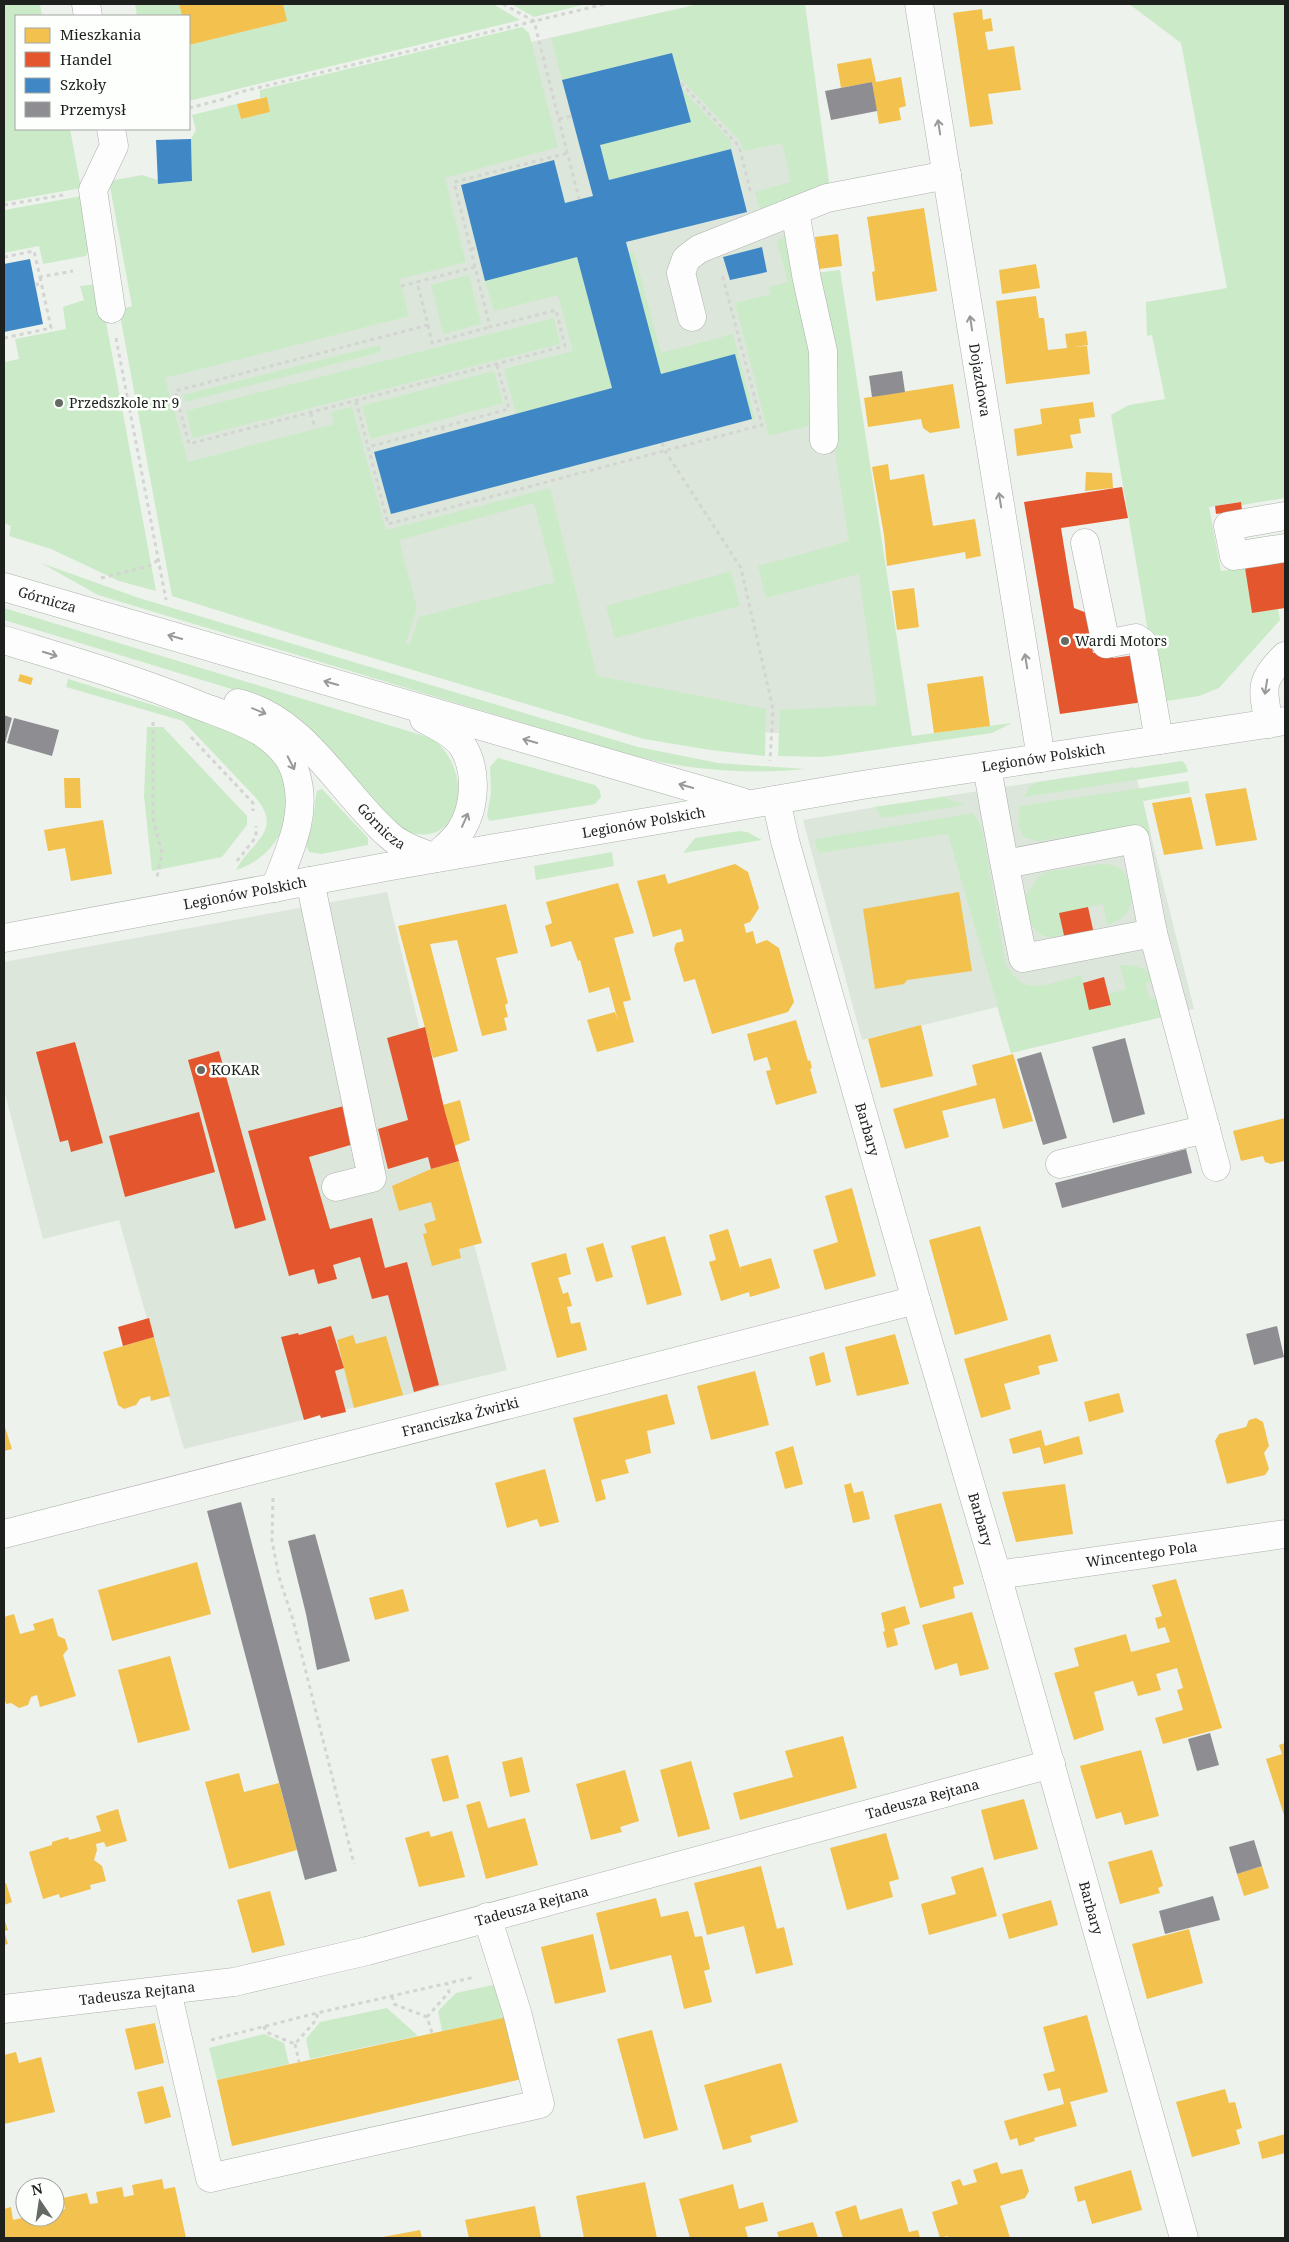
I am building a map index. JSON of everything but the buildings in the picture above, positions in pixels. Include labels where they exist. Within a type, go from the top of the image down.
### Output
[{"type":"street","name":"Dojazdowa","points":[[919,4],[1041,758]]},
{"type":"street","points":[[111,130],[114,146],[93,190],[111,309]]},
{"type":"street","points":[[692,317],[681,273],[686,259],[710,245],[827,198],[947,175]]},
{"type":"street","points":[[794,210],[823,351],[824,440]]},
{"type":"street","points":[[1285,516],[1228,526],[1234,556],[1285,548]]},
{"type":"street","points":[[1085,543],[1106,644],[1136,638],[1142,642],[1159,740]]},
{"type":"street","name":"Górnicza","points":[[4,587],[378,696],[763,802]]},
{"type":"street","name":"Górnicza","points":[[4,640],[144,683],[246,705],[277,719],[295,733],[390,836],[435,858],[458,833],[465,820],[470,805],[472,770],[462,745],[452,735],[378,696]]},
{"type":"street","points":[[1277,722],[1263,689],[1269,672],[1285,656]]},
{"type":"street","name":"Górnicza","points":[[144,683],[261,732],[283,750],[292,762],[300,796],[299,820],[275,888]]},
{"type":"street","name":"Legionów Polskich","points":[[4,938],[435,858],[763,802],[1277,722]]},
{"type":"street","points":[[986,767],[1023,958],[1153,933]]},
{"type":"street","name":"Barbary","points":[[763,802],[785,841],[916,1300],[997,1574],[1051,1764],[1178,2237]]},
{"type":"street","points":[[1004,864],[1135,839],[1153,933],[1216,1167]]},
{"type":"street","points":[[310,881],[372,1178],[336,1187]]},
{"type":"street","points":[[1060,1164],[1206,1129]]},
{"type":"street","name":"Franciszka Żwirki","points":[[4,1534],[916,1300]]},
{"type":"street","name":"Wincentego Pola","points":[[997,1574],[1285,1534]]},
{"type":"street","name":"Tadeusza Rejtana","points":[[4,2009],[234,1982],[367,1951],[1051,1764]]},
{"type":"street","points":[[167,1991],[210,2178],[540,2104],[518,2012],[503,1971],[487,1917]]},
{"type":"path","points":[[503,4],[534,21],[579,199]]},
{"type":"path","points":[[190,108],[224,99],[240,92],[605,4]]},
{"type":"path","points":[[681,83],[739,146],[753,204]]},
{"type":"path","points":[[559,119],[572,116]]},
{"type":"path","points":[[490,327],[454,182],[568,153]]},
{"type":"path","points":[[4,205],[93,190]]},
{"type":"path","points":[[356,401],[388,524],[762,425],[720,264],[710,245]]},
{"type":"path","points":[[471,249],[477,248]]},
{"type":"path","points":[[4,256],[34,251],[51,328],[4,338]]},
{"type":"path","points":[[401,286],[475,267]]},
{"type":"path","points":[[40,277],[78,269]]},
{"type":"path","points":[[417,282],[428,325],[432,342],[556,310],[565,346],[189,444],[175,391],[428,325]]},
{"type":"path","points":[[35,285],[42,283]]},
{"type":"path","points":[[111,309],[166,600]]},
{"type":"path","points":[[368,447],[508,409],[497,365]]},
{"type":"path","points":[[311,413],[315,429]]},
{"type":"path","points":[[442,426],[444,432]]},
{"type":"path","points":[[662,443],[665,451],[741,568],[773,710],[770,761]]},
{"type":"path","points":[[101,578],[149,566],[158,560]]},
{"type":"path","points":[[153,718],[155,776],[153,818],[162,853],[157,877]]},
{"type":"path","points":[[188,734],[253,803],[253,811]]},
{"type":"path","points":[[234,866],[256,837],[256,826]]},
{"type":"path","points":[[264,1466],[273,1494],[272,1541],[279,1577],[293,1620],[354,1864]]},
{"type":"path","points":[[179,2049],[317,2013],[503,1971]]},
{"type":"path","points":[[428,2016],[449,1992],[447,1984]]},
{"type":"path","points":[[392,1996],[394,2004],[428,2016]]},
{"type":"path","points":[[295,2044],[317,2019],[317,2013]]},
{"type":"path","points":[[428,2016],[432,2033]]},
{"type":"path","points":[[264,2026],[266,2032],[295,2044]]},
{"type":"path","points":[[295,2044],[299,2062]]},
{"type":"shaded area","points":[[699,4],[805,4],[806,193],[817,273],[840,270],[886,591],[909,721],[819,735],[735,731],[664,719],[190,579],[117,195],[192,181],[531,42]]},
{"type":"shaded area","points":[[1134,767],[1194,1009],[1011,1053],[997,1007],[862,1040],[803,820]]},
{"type":"shaded area","points":[[387,892],[439,1110],[507,1370],[184,1449],[119,1220],[43,1239],[4,1090],[4,962]]},
{"type":"green space","points":[[4,4],[40,4],[42,15],[15,15],[15,130],[70,130],[81,188],[4,202]]},
{"type":"green space","points":[[135,4],[179,4],[182,15],[137,15]]},
{"type":"green space","points":[[283,4],[493,4],[520,20],[190,101],[190,45],[286,21]]},
{"type":"green space","points":[[511,4],[586,4],[534,17]]},
{"type":"green space","points":[[699,4],[805,4],[830,189],[762,216],[755,192],[791,182],[782,143],[744,151],[740,141],[680,78],[672,53],[562,80],[551,38]]},
{"type":"green space","points":[[1129,4],[1285,4],[1285,498],[1242,505],[1240,502],[1209,507],[1221,571],[1245,568],[1252,613],[1278,609],[1280,620],[1219,688],[1199,696],[1160,702],[1111,415],[1129,405],[1165,399],[1152,335],[1147,336],[1146,302],[1227,288],[1181,43]]},
{"type":"green space","points":[[522,27],[529,33],[558,147],[445,178],[466,262],[399,279],[409,316],[165,378],[188,462],[334,424],[331,412],[352,407],[386,530],[550,488],[597,676],[766,709],[765,756],[710,750],[644,739],[172,596],[119,310],[132,306],[109,181],[142,175],[158,180],[159,184],[192,181],[191,139],[196,130],[192,115],[237,104],[241,119],[270,112],[267,97],[260,98],[260,90]],"holes":[[[534,503],[555,582],[419,617],[410,644],[406,643],[417,608],[399,540]]]},
{"type":"green space","points":[[682,89],[730,140],[731,149],[609,180],[600,145]]},
{"type":"green space","points":[[82,196],[91,244],[86,256],[43,264],[39,246],[4,253],[4,210]]},
{"type":"green space","points":[[792,232],[804,301],[817,424],[769,436],[735,303],[771,294],[769,287],[788,282],[777,241]]},
{"type":"green space","points":[[634,252],[661,353],[733,334],[755,419],[752,419],[735,354],[661,374],[629,253]]},
{"type":"green space","points":[[577,257],[612,388],[516,414],[504,369],[573,351],[558,295],[494,311],[485,281]]},
{"type":"green space","points":[[840,270],[912,736],[1012,723],[992,733],[840,755],[823,757],[778,756],[780,710],[877,705],[859,574],[766,598],[758,566],[849,541],[832,432],[817,273]]},
{"type":"green space","points":[[469,275],[481,324],[443,334],[431,285]]},
{"type":"green space","name":"Przedszkole nr 9","points":[[99,284],[156,591],[119,581],[51,549],[9,536],[11,526],[4,523],[4,362],[19,359],[15,339],[66,329],[63,307],[84,300],[80,286]]},
{"type":"green space","points":[[554,318],[560,344],[193,438],[186,411]]},
{"type":"green space","points":[[380,345],[381,352],[185,402],[183,395]]},
{"type":"green space","points":[[494,371],[503,403],[371,439],[362,406]]},
{"type":"green space","points":[[41,563],[139,598],[638,747],[718,763],[806,769],[782,771],[714,770],[669,764],[622,753],[98,595]]},
{"type":"green space","points":[[731,571],[740,606],[615,638],[606,606]]},
{"type":"green space","points":[[4,608],[431,738],[445,752],[454,769],[458,787],[457,805],[450,820],[439,831],[423,834],[403,830],[248,694],[4,620]]},
{"type":"green space","points":[[68,679],[244,733],[283,767],[287,802],[286,818],[278,838],[272,846],[255,861],[236,870],[266,828],[267,820],[264,810],[256,798],[183,721],[66,687]]},
{"type":"green space","points":[[147,727],[163,727],[247,816],[247,825],[222,857],[152,871],[144,796]]},
{"type":"green space","points":[[498,758],[595,785],[600,791],[601,797],[595,804],[489,821],[487,815],[491,793],[490,767]]},
{"type":"green space","points":[[1182,761],[1186,765],[1188,772],[1024,797],[1029,787],[1038,782]]},
{"type":"green space","points":[[1188,781],[1190,793],[1143,801],[1151,836],[1141,829],[1128,828],[1038,841],[1024,837],[1019,826],[1020,806]]},
{"type":"green space","points":[[322,789],[368,838],[368,845],[321,854],[309,852],[306,845],[313,821],[316,795],[317,791]]},
{"type":"green space","points":[[943,797],[965,805],[883,818],[875,807]]},
{"type":"green space","points":[[973,813],[982,828],[1006,965],[1018,980],[1028,985],[1036,986],[1052,984],[1081,975],[1090,1010],[1111,1005],[1108,994],[1126,989],[1120,965],[1136,966],[1149,973],[1155,981],[1145,983],[1150,999],[1164,997],[1175,1014],[1011,1053],[948,834],[818,853],[815,839]]},
{"type":"green space","points":[[739,831],[747,832],[762,840],[683,853],[695,838]]},
{"type":"green space","points":[[612,852],[614,866],[536,880],[534,866]]},
{"type":"green space","points":[[1100,864],[1119,868],[1129,881],[1132,897],[1131,905],[1122,918],[1107,925],[1103,904],[1059,913],[1064,937],[1048,937],[1037,931],[1028,914],[1026,895],[1038,877],[1044,872]]},
{"type":"green space","points":[[502,1983],[512,2016],[442,2031],[438,2011],[456,1993]]},
{"type":"green space","points":[[387,2008],[418,2036],[310,2059],[306,2039],[320,2022]]},
{"type":"green space","points":[[264,2034],[284,2043],[289,2064],[217,2080],[209,2048]]},
{"type":"place","name":"Przedszkole nr 9","points":[[59,403]]},
{"type":"place","name":"Wardi Motors","points":[[1065,641]]},
{"type":"place","name":"KOKAR","points":[[201,1070]]}]
